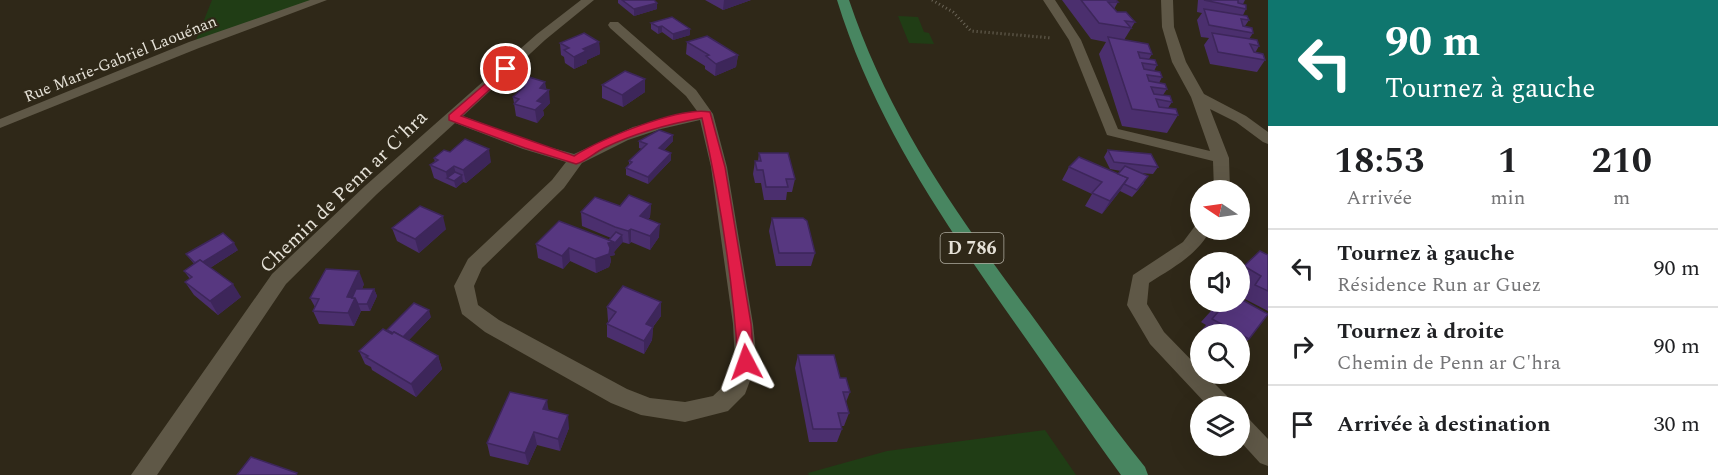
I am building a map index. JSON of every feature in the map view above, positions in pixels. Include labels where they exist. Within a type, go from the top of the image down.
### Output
[{"type":"main road","name":"D 786","points":[[843,0],[867,65],[906,145],[975,253],[1136,475]]},
{"type":"street","name":"Rue Marie-Gabriel Laouénan","points":[[0,124],[194,45],[321,0]]},
{"type":"street","name":"Chemin de Penn ar C'hra","points":[[143,475],[279,279],[371,190],[541,37],[588,0]]},
{"type":"street","points":[[1049,0],[1075,40],[1112,132],[1221,158]]},
{"type":"street","points":[[1167,0],[1168,27],[1179,62],[1198,97],[1221,158],[1222,180]]},
{"type":"street","points":[[614,25],[692,93],[706,114],[721,178],[743,324],[746,362],[736,387],[720,404],[685,412],[649,408],[629,400],[492,326],[469,309],[464,286],[475,264],[558,184],[576,160],[599,145],[630,133],[668,120],[706,114]]},
{"type":"street","points":[[1198,97],[1241,119],[1268,140]]},
{"type":"street","points":[[453,117],[529,146],[576,160]]},
{"type":"street","points":[[1194,240],[1189,246],[1140,280],[1137,305],[1157,338],[1212,396]]},
{"type":"street","points":[[1250,436],[1268,455]]},
{"type":"path","points":[[932,0],[953,12],[971,31],[1075,40]]},
{"type":"green space","points":[[212,0],[318,0],[194,45]]},
{"type":"green space","points":[[898,16],[918,17],[924,32],[929,33],[934,44],[909,43]]},
{"type":"green space","points":[[1045,430],[1076,475],[809,475],[808,473],[887,451]]},
{"type":"building","points":[[622,0],[654,0],[657,3],[634,9]]},
{"type":"building","points":[[1081,0],[1116,0],[1118,2],[1108,2],[1117,12],[1126,12],[1135,22],[1125,21],[1131,28],[1099,23]]},
{"type":"building","points":[[1204,0],[1238,0],[1238,3],[1246,5],[1246,9]]},
{"type":"building","points":[[1204,9],[1247,16],[1249,20],[1241,19],[1243,26],[1252,28],[1253,33],[1209,25]]},
{"type":"building","points":[[672,17],[690,29],[673,34],[662,26],[658,27],[651,23]]},
{"type":"building","points":[[584,33],[599,42],[583,49],[586,51],[574,57],[564,50],[569,48],[560,43]]},
{"type":"building","points":[[1212,33],[1257,40],[1259,46],[1250,44],[1254,52],[1263,54],[1265,60],[1218,52]]},
{"type":"building","points":[[707,36],[738,55],[716,64],[706,56],[709,55],[687,42]]},
{"type":"building","points":[[1108,37],[1148,44],[1152,54],[1138,52],[1140,58],[1155,60],[1157,65],[1142,63],[1144,69],[1160,72],[1162,77],[1147,75],[1149,81],[1165,84],[1167,89],[1151,87],[1154,94],[1170,96],[1172,102],[1156,99],[1159,107],[1176,109],[1178,115],[1132,109]]},
{"type":"building","points":[[625,71],[645,79],[622,95],[602,85]]},
{"type":"building","points":[[529,77],[545,82],[540,88],[549,90],[537,101],[543,103],[535,110],[514,104],[519,99],[513,97],[524,87],[519,86]]},
{"type":"building","points":[[659,130],[673,135],[659,148],[671,153],[648,177],[626,168],[632,162],[629,161],[647,144],[639,141]]},
{"type":"building","points":[[465,139],[489,149],[463,170],[454,166],[446,172],[430,165],[438,160],[434,158],[444,150],[450,152]]},
{"type":"building","points":[[1108,150],[1151,154],[1158,167],[1114,162]]},
{"type":"building","points":[[759,153],[788,153],[795,179],[786,179],[788,187],[766,187],[763,170],[757,170],[755,161],[761,161]]},
{"type":"building","points":[[1079,157],[1128,178],[1110,201],[1092,193],[1102,182],[1069,167]]},
{"type":"building","points":[[1125,166],[1148,176],[1137,190],[1124,184],[1128,178],[1118,174]]},
{"type":"building","points":[[455,172],[462,175],[454,181],[447,178]]},
{"type":"building","points":[[629,195],[651,204],[640,216],[660,224],[650,236],[631,229],[628,231],[615,227],[581,212],[595,197],[620,206]]},
{"type":"building","points":[[420,206],[443,216],[415,239],[392,228]]},
{"type":"building","points":[[772,218],[803,218],[807,221],[815,253],[779,253]]},
{"type":"building","points":[[559,221],[614,242],[608,243],[609,254],[595,259],[569,248],[562,256],[536,244]]},
{"type":"building","points":[[616,232],[622,235],[614,244],[609,240]]},
{"type":"building","points":[[223,233],[234,243],[203,262],[200,260],[195,263],[186,254]]},
{"type":"building","points":[[1260,251],[1268,255],[1268,291],[1255,285],[1261,276],[1250,270],[1250,260]]},
{"type":"building","points":[[200,260],[233,284],[210,301],[185,282],[192,277],[184,271]]},
{"type":"building","points":[[326,269],[359,271],[347,297],[355,298],[348,313],[313,311],[319,299],[310,298]]},
{"type":"building","points":[[623,286],[661,302],[646,324],[653,327],[644,341],[607,324],[616,312],[607,307]]},
{"type":"building","points":[[356,289],[374,289],[367,304],[358,304],[355,298],[352,298]]},
{"type":"building","points":[[414,303],[429,310],[403,337],[387,330]]},
{"type":"building","points":[[1250,304],[1268,314],[1250,338],[1250,324],[1221,324],[1212,319],[1218,312],[1250,312]]},
{"type":"building","points":[[383,329],[392,334],[394,332],[438,356],[411,384],[359,351]]},
{"type":"building","points":[[798,355],[834,355],[840,378],[846,378],[850,392],[843,392],[849,413],[838,413],[842,429],[813,429]]},
{"type":"building","points":[[510,392],[547,400],[543,409],[568,415],[558,439],[534,432],[525,453],[487,443]]},
{"type":"building","points":[[251,457],[297,473],[296,475],[237,475]]},
{"type":"route","points":[[506,69],[453,117],[529,146],[576,160],[599,145],[630,133],[668,120],[706,114],[719,167],[743,324],[746,362]]}]
